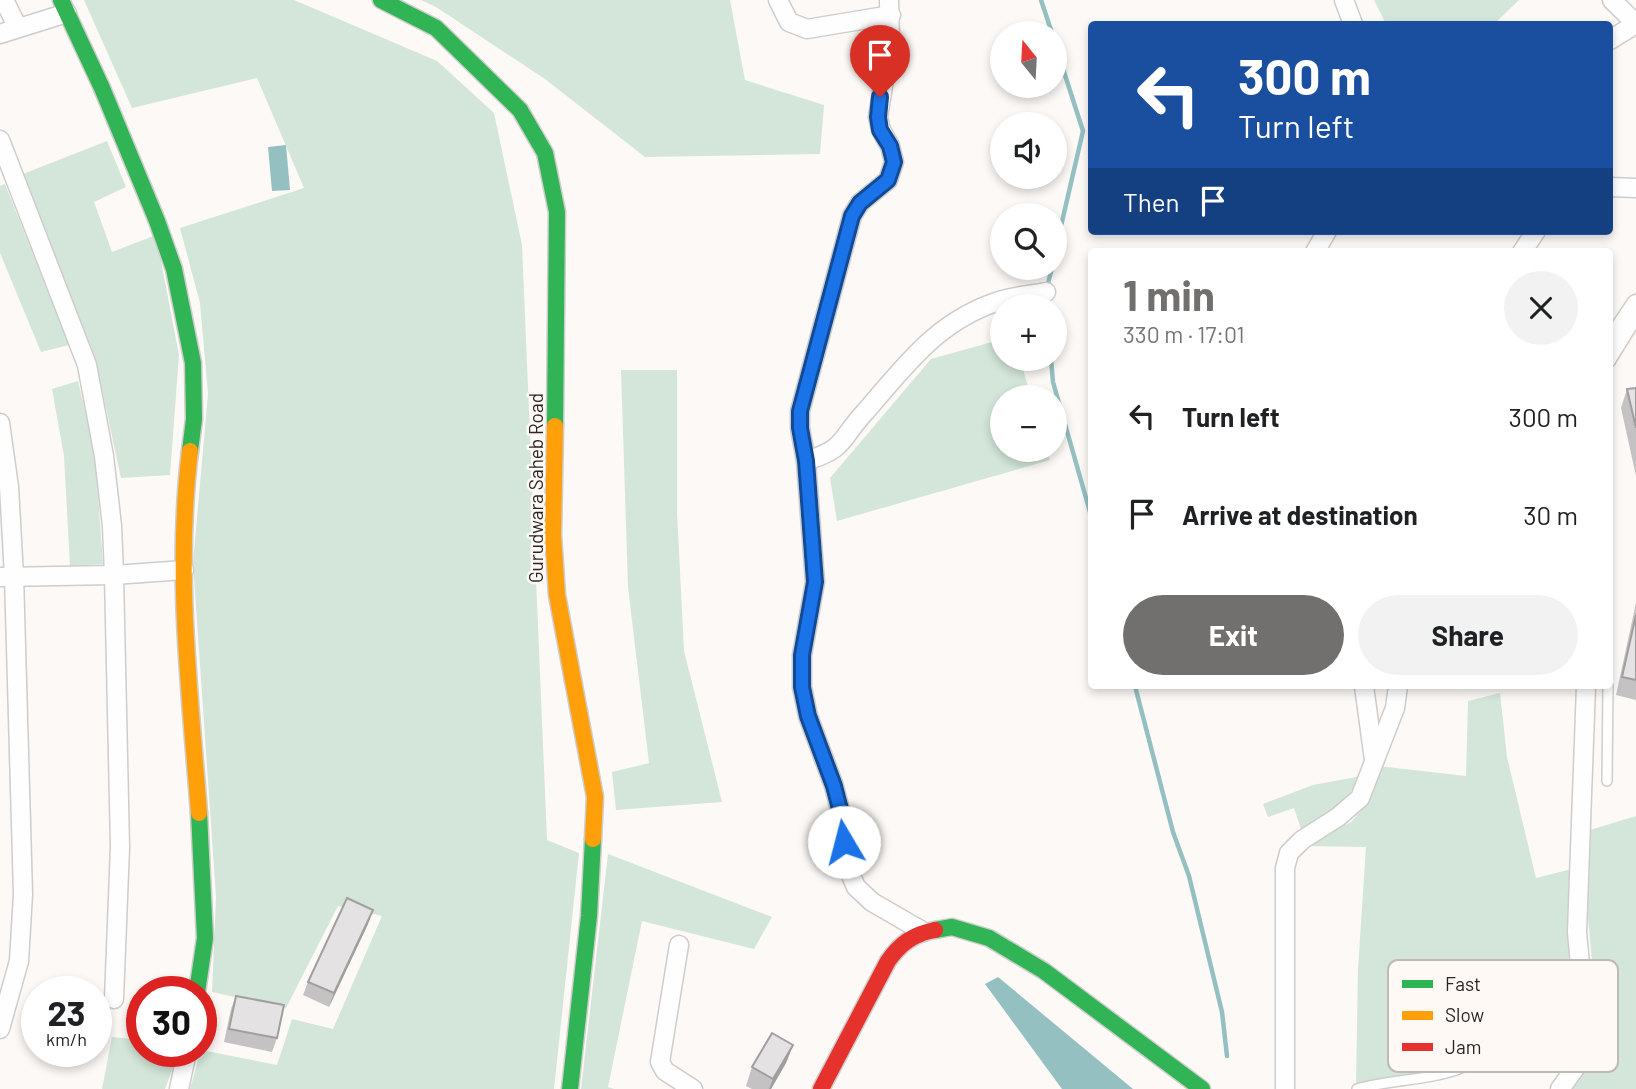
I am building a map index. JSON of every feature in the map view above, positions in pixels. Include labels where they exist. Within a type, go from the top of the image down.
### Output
[{"type":"street","points":[[4,0],[18,28]]},
{"type":"street","name":"Gurudwara Saheb Road","points":[[381,0],[436,28],[520,110],[545,153],[556,212],[558,257],[553,535],[557,596],[595,797],[589,916],[570,1089]]},
{"type":"street","points":[[778,0],[789,22],[807,29],[890,8],[890,43],[878,117],[880,130],[890,146],[894,162],[888,180],[860,203],[852,216],[800,411],[815,582],[802,655],[802,687],[808,716],[834,786],[842,817],[847,866],[856,887],[872,902],[924,932]]},
{"type":"street","points":[[1344,0],[1352,21]]},
{"type":"street","points":[[1612,0],[1636,24],[1613,38]]},
{"type":"street","points":[[0,34],[64,6],[157,221],[174,269],[185,320],[193,363],[194,419],[187,474],[184,570],[187,659],[203,860],[205,938],[199,976]]},
{"type":"street","points":[[0,140],[87,365],[104,456],[112,526],[120,847],[114,999]]},
{"type":"street","points":[[1613,187],[1636,188]]},
{"type":"street","points":[[806,461],[830,453],[842,443],[855,423],[931,338],[966,314],[1000,300],[1046,292]]},
{"type":"street","points":[[1613,339],[1636,304]]},
{"type":"street","points":[[0,423],[9,487],[7,577],[23,894],[19,961],[0,1029]]},
{"type":"street","points":[[7,577],[114,575],[184,570]]},
{"type":"street","points":[[1364,689],[1375,763]]},
{"type":"street","points":[[1285,1089],[1285,868],[1289,853],[1302,840],[1360,799],[1395,708],[1398,689]]},
{"type":"street","points":[[1580,960],[1578,885],[1586,689]]},
{"type":"street","points":[[821,1089],[888,961],[900,944],[924,932],[952,927],[989,938],[1044,971],[1202,1089]]},
{"type":"street","points":[[679,945],[660,1062],[665,1071],[693,1089]]},
{"type":"street","points":[[179,1089],[184,1067]]},
{"type":"street","points":[[1560,1089],[1573,1072]]},
{"type":"lane","points":[[1613,357],[1636,320]]},
{"type":"lane","points":[[1607,781],[1608,689]]},
{"type":"lane","points":[[1575,960],[1579,953]]},
{"type":"lane","points":[[1357,1089],[1447,1072]]},
{"type":"green space","points":[[84,0],[294,0],[437,61],[494,113],[522,245],[547,840],[579,853],[554,1089],[190,1089],[196,1067],[217,1067],[217,1053],[277,1065],[292,1019],[333,1029],[382,916],[338,906],[286,1008],[217,993],[217,976],[213,976],[216,897],[193,563],[208,394],[200,303],[180,228],[304,188],[257,78],[132,108]]},
{"type":"green space","points":[[421,0],[730,0],[745,80],[824,105],[820,154],[645,157],[545,79],[436,7]]},
{"type":"green space","points":[[1374,0],[1519,0],[1497,21],[1384,21]]},
{"type":"green space","points":[[107,141],[126,187],[94,202],[112,252],[156,235],[179,355],[170,475],[121,478],[95,357],[23,174]]},
{"type":"green space","points":[[5,184],[69,345],[41,352],[0,253],[0,186]]},
{"type":"green space","points":[[990,343],[990,371],[1023,371],[1028,385],[990,385],[990,462],[1043,462],[837,521],[830,478],[931,359]]},
{"type":"green space","points":[[621,370],[677,370],[677,512],[684,651],[722,802],[616,810],[612,772],[649,763],[628,587]]},
{"type":"green space","points":[[78,381],[95,453],[103,564],[70,566],[64,456],[52,389]]},
{"type":"green space","points":[[1500,693],[1507,757],[1536,878],[1572,869],[1572,955],[1567,960],[1388,960],[1388,1072],[1424,1072],[1356,1084],[1358,969],[1366,847],[1303,846],[1351,822],[1366,805],[1378,766],[1466,776],[1468,701]]},
{"type":"green space","points":[[1362,776],[1339,808],[1301,829],[1294,808],[1268,817],[1263,804],[1313,785]]},
{"type":"green space","points":[[1636,816],[1636,1089],[1569,1089],[1582,1072],[1618,1072],[1618,960],[1592,960],[1583,863],[1590,830]]},
{"type":"green space","points":[[608,854],[772,917],[754,949],[642,921],[608,1087],[614,1089],[581,1089]]},
{"type":"green space","points":[[112,1037],[126,1038],[126,1067],[173,1067],[165,1089],[102,1089],[106,1067],[112,1067]]},
{"type":"water","points":[[286,145],[290,190],[272,191],[268,147]]},
{"type":"water","points":[[998,977],[1133,1089],[1062,1089],[985,984]]},
{"type":"building","points":[[1636,388],[1636,428],[1627,389]]},
{"type":"building","points":[[1636,615],[1636,680],[1622,677]]},
{"type":"building","points":[[347,898],[373,910],[334,993],[308,982]]},
{"type":"building","points":[[236,996],[284,1005],[277,1038],[229,1029]]},
{"type":"building","points":[[772,1033],[793,1045],[773,1079],[752,1067]]},
{"type":"waterway","points":[[1041,0],[1048,21]]},
{"type":"waterway","points":[[1066,203],[1083,131],[1068,84]]},
{"type":"waterway","points":[[1047,287],[1049,280]]},
{"type":"waterway","points":[[1052,371],[1088,505]]},
{"type":"waterway","points":[[1136,689],[1173,832],[1189,876],[1222,1012],[1227,1056]]},
{"type":"traffic: fast","points":[[61,0],[102,88],[174,269],[193,363],[194,419],[190,451]]},
{"type":"traffic: fast","points":[[381,0],[436,28],[520,110],[545,153],[557,212],[555,426]]},
{"type":"traffic: fast","points":[[199,813],[205,938],[199,976]]},
{"type":"traffic: fast","points":[[570,1089],[589,916],[593,839]]},
{"type":"traffic: fast","points":[[935,930],[952,927],[989,938],[1044,971],[1202,1089]]},
{"type":"traffic: slow","points":[[555,426],[553,535],[557,595],[595,797],[593,839]]},
{"type":"traffic: slow","points":[[190,451],[184,541],[185,632],[199,813]]},
{"type":"traffic: jam","points":[[821,1089],[888,961],[908,941],[935,930]]},
{"type":"route","points":[[844,842],[842,817],[834,786],[808,716],[802,687],[802,655],[815,582],[800,411],[852,216],[860,203],[888,180],[894,162],[890,146],[880,130],[880,97]]}]
